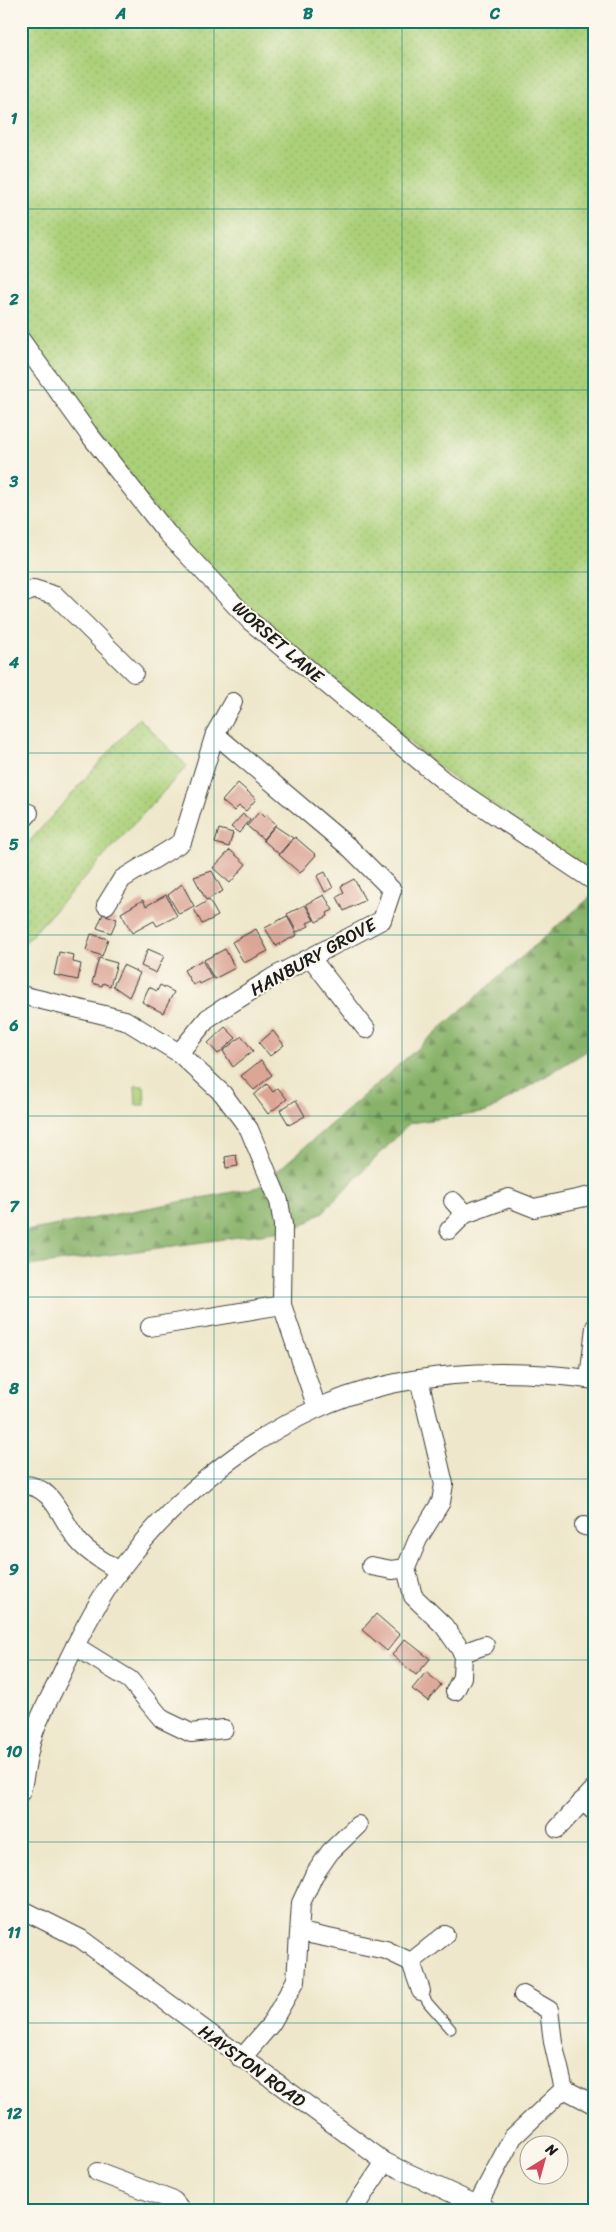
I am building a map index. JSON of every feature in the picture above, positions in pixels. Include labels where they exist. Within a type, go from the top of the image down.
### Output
[{"type":"street","name":"WORSET LANE","points":[[21,340],[88,433],[167,533],[250,621],[444,781],[595,882]]},
{"type":"street","points":[[25,587],[56,596],[134,673]]},
{"type":"street","points":[[106,905],[122,879],[182,842],[215,734],[232,702]]},
{"type":"street","name":"HANBURY GROVE","points":[[179,1052],[208,1018],[275,976],[382,920],[392,890],[351,849],[215,734]]},
{"type":"street","points":[[311,958],[366,1029]]},
{"type":"street","points":[[21,995],[125,1020],[179,1052],[223,1094],[249,1129],[279,1201],[283,1225],[282,1305],[317,1408]]},
{"type":"street","points":[[449,1230],[465,1214],[509,1198],[534,1208],[595,1195]]},
{"type":"street","points":[[453,1201],[465,1214]]},
{"type":"street","points":[[150,1327],[282,1305]]},
{"type":"street","points":[[21,1792],[28,1730],[119,1571],[176,1506],[211,1474],[253,1442],[317,1408],[368,1390],[420,1380],[514,1372],[592,1380],[595,1326]]},
{"type":"street","points":[[420,1380],[444,1484],[441,1502],[418,1539],[406,1568],[413,1596],[444,1626],[463,1653],[462,1677],[455,1691]]},
{"type":"street","points":[[21,1485],[31,1484],[44,1492],[58,1508],[81,1544],[119,1571]]},
{"type":"street","points":[[370,1566],[392,1570],[406,1568]]},
{"type":"street","points":[[463,1653],[485,1644]]},
{"type":"street","points":[[75,1646],[130,1680],[162,1719],[191,1733],[224,1729]]},
{"type":"street","points":[[557,1829],[588,1807],[595,1788]]},
{"type":"street","points":[[242,2059],[271,2024],[296,1980],[301,1903],[314,1875],[330,1852],[358,1826]]},
{"type":"street","name":"HAYSTON ROAD","points":[[21,1909],[81,1939],[242,2059],[385,2162],[483,2208]]},
{"type":"street","points":[[300,1932],[386,1950],[411,1962],[422,1991]]},
{"type":"street","points":[[411,1962],[445,1935]]},
{"type":"street","points":[[523,1995],[549,2010],[553,2042],[564,2088],[595,2104]]},
{"type":"street","points":[[483,2208],[513,2138],[564,2088]]},
{"type":"street","points":[[352,2211],[385,2162]]},
{"type":"street","points":[[97,2172],[174,2201],[182,2211]]},
{"type":"lane","points":[[422,1991],[428,2002],[451,2029]]},
{"type":"green space","points":[[21,21],[595,21],[595,874],[446,773],[253,612],[172,534],[93,426],[21,321]]},
{"type":"green space","points":[[139,718],[187,766],[21,947],[21,851]]},
{"type":"green space","points":[[595,893],[595,1046],[487,1112],[410,1123],[323,1212],[297,1229],[21,1267],[21,1232],[259,1187]]},
{"type":"green space","points":[[135,1086],[144,1086],[145,1105],[136,1105]]},
{"type":"building","points":[[238,783],[256,799],[246,811],[239,806],[234,811],[222,801]]},
{"type":"building","points":[[259,812],[264,817],[266,815],[276,824],[263,839],[247,826]]},
{"type":"building","points":[[243,814],[250,820],[239,833],[231,827]]},
{"type":"building","points":[[275,826],[293,838],[279,854],[263,840]]},
{"type":"building","points":[[219,829],[233,833],[229,847],[215,843]]},
{"type":"building","points":[[295,837],[316,855],[300,873],[279,855]]},
{"type":"building","points":[[230,850],[246,864],[230,883],[213,868]]},
{"type":"building","points":[[212,871],[223,891],[206,900],[194,877]]},
{"type":"building","points":[[325,872],[333,888],[325,892],[317,876]]},
{"type":"building","points":[[354,879],[365,900],[344,911],[337,897],[344,893],[341,886]]},
{"type":"building","points":[[182,884],[194,906],[179,914],[168,895]]},
{"type":"building","points":[[166,895],[177,916],[157,926],[154,921],[132,933],[121,913],[143,900],[146,906]]},
{"type":"building","points":[[324,895],[333,910],[327,913],[328,916],[316,922],[306,904]]},
{"type":"building","points":[[209,900],[218,916],[202,924],[194,909]]},
{"type":"building","points":[[305,905],[314,920],[307,923],[309,926],[297,932],[287,914]]},
{"type":"building","points":[[103,914],[117,919],[111,933],[97,928]]},
{"type":"building","points":[[287,916],[297,935],[276,946],[265,928]]},
{"type":"building","points":[[256,929],[268,951],[244,963],[232,942]]},
{"type":"building","points":[[91,934],[108,939],[102,956],[86,950]]},
{"type":"building","points":[[148,949],[164,956],[156,973],[141,966]]},
{"type":"building","points":[[225,949],[235,968],[214,979],[204,960]]},
{"type":"building","points":[[59,952],[74,955],[73,962],[81,964],[78,980],[54,975]]},
{"type":"building","points":[[99,958],[117,963],[110,986],[103,983],[102,986],[92,983]]},
{"type":"building","points":[[202,960],[212,978],[193,985],[184,970]]},
{"type":"building","points":[[123,965],[140,973],[129,997],[113,986]]},
{"type":"building","points":[[160,985],[174,992],[163,1013],[142,1002],[149,987],[157,991]]},
{"type":"building","points":[[225,1027],[236,1038],[218,1054],[208,1043]]},
{"type":"building","points":[[273,1031],[284,1045],[270,1056],[259,1043]]},
{"type":"building","points":[[242,1036],[253,1051],[233,1067],[223,1051]]},
{"type":"building","points":[[261,1060],[272,1075],[254,1090],[241,1076]]},
{"type":"building","points":[[267,1084],[273,1092],[278,1088],[287,1099],[268,1114],[254,1095]]},
{"type":"building","points":[[296,1100],[305,1116],[289,1125],[280,1110]]},
{"type":"building","points":[[236,1155],[238,1166],[226,1168],[225,1157]]},
{"type":"building","points":[[376,1614],[400,1635],[387,1651],[362,1630]]},
{"type":"building","points":[[405,1639],[430,1659],[416,1675],[392,1655]]},
{"type":"building","points":[[426,1672],[441,1685],[428,1701],[412,1689]]}]
